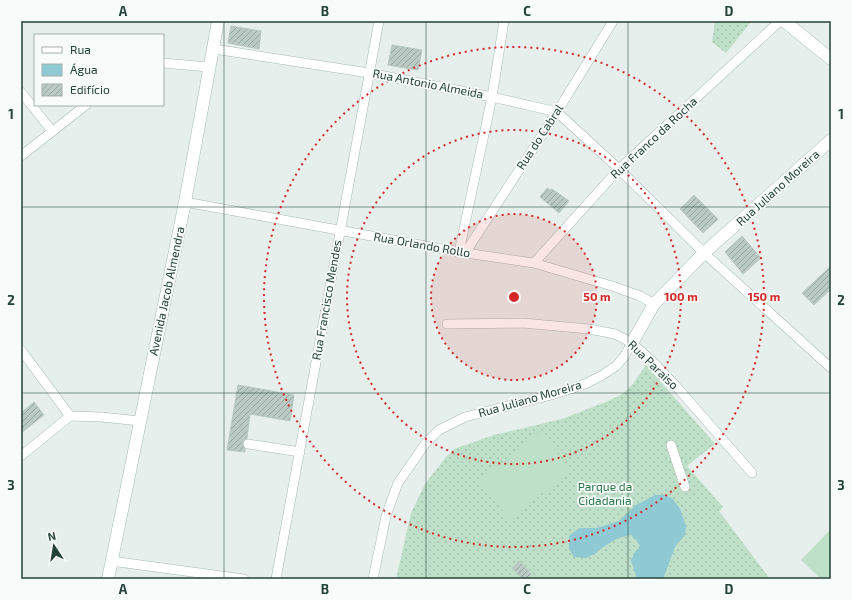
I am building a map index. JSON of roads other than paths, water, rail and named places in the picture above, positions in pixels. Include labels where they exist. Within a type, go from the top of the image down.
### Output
[{"type":"street","name":"Avenida Jacob Almendra","points":[[108,579],[185,202],[218,21]]},
{"type":"street","name":"Rua Francisco Mendes","points":[[276,579],[379,21]]},
{"type":"street","points":[[462,252],[492,97],[504,21]]},
{"type":"street","name":"Rua do Cabral","points":[[462,252],[557,112],[613,21]]},
{"type":"street","name":"Rua Franco da Rocha","points":[[534,263],[619,169],[780,21]]},
{"type":"street","points":[[784,21],[831,59]]},
{"type":"street","name":"Rua Antonio Almeida","points":[[214,49],[369,73],[492,97],[557,112],[619,169],[704,253],[831,368]]},
{"type":"street","points":[[164,63],[210,67]]},
{"type":"street","points":[[21,92],[52,131]]},
{"type":"street","points":[[21,156],[85,106]]},
{"type":"street","name":"Rua Juliano Moreira","points":[[373,579],[386,516],[398,483],[425,444],[439,430],[465,417],[555,394],[585,384],[616,366],[624,357],[654,304],[704,253],[831,140]]},
{"type":"street","name":"Rua Orlando Rollo","points":[[185,202],[340,231],[534,263],[612,286],[640,296],[654,304]]},
{"type":"street","name":"Rua Paraiso","points":[[447,324],[523,323],[589,329],[615,334],[632,343],[675,385],[752,474]]},
{"type":"street","points":[[21,350],[70,416]]},
{"type":"street","points":[[21,456],[70,416],[101,417],[140,421]]},
{"type":"street","points":[[248,444],[300,452]]},
{"type":"street","points":[[677,480],[669,447],[685,487]]},
{"type":"street","points":[[111,561],[244,579]]},
{"type":"water","points":[[655,495],[666,495],[673,499],[680,509],[686,526],[685,535],[675,547],[663,579],[637,579],[631,560],[640,546],[631,535],[618,538],[586,558],[574,557],[569,549],[569,536],[579,528],[597,528],[619,521],[636,505]]},
{"type":"park label","name":"Parque da Cidadania","points":[[605,494]]}]
